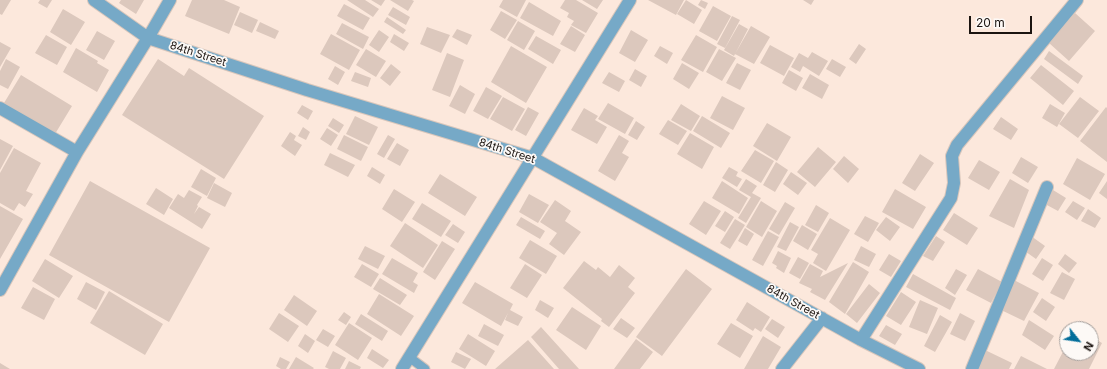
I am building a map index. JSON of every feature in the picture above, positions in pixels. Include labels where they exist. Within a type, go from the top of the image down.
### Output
[{"type":"street","name":"84th Street","points":[[94,0],[148,38],[307,90],[533,158],[912,368]]},
{"type":"street","points":[[2,283],[77,152],[170,0]]},
{"type":"street","points":[[402,369],[630,0]]},
{"type":"street","points":[[862,340],[951,198],[954,183],[952,156],[956,145],[1077,0]]},
{"type":"street","points":[[0,108],[77,152]]},
{"type":"street","points":[[972,369],[1047,187]]},
{"type":"street","points":[[782,369],[822,318]]},
{"type":"lane","points":[[409,357],[425,369]]},
{"type":"building","points":[[0,0],[11,0],[2,15],[0,14]]},
{"type":"building","points":[[40,0],[52,0],[47,8],[38,3]]},
{"type":"building","points":[[121,0],[144,0],[136,14],[119,3]]},
{"type":"building","points":[[192,0],[224,0],[240,7],[229,34],[185,16]]},
{"type":"building","points":[[347,0],[365,0],[379,9],[373,17]]},
{"type":"building","points":[[371,0],[385,0],[381,6]]},
{"type":"building","points":[[390,0],[412,0],[414,1],[408,11]]},
{"type":"building","points":[[503,0],[526,0],[517,17],[499,7]]},
{"type":"building","points":[[565,0],[576,0],[598,13],[586,33],[571,25],[574,21],[567,17],[569,13],[560,8]]},
{"type":"building","points":[[582,0],[603,0],[597,9]]},
{"type":"building","points":[[648,0],[684,0],[676,15]]},
{"type":"building","points":[[686,0],[702,10],[694,24],[677,14]]},
{"type":"building","points":[[701,0],[708,3],[705,9],[698,5]]},
{"type":"building","points":[[803,0],[814,0],[811,5]]},
{"type":"building","points":[[529,2],[561,21],[553,36],[520,18]]},
{"type":"building","points":[[344,4],[370,18],[363,30],[337,16]]},
{"type":"building","points":[[713,6],[731,16],[717,41],[699,31]]},
{"type":"building","points":[[393,7],[410,17],[406,25],[388,15]]},
{"type":"building","points":[[63,9],[85,22],[71,45],[50,32]]},
{"type":"building","points":[[501,11],[517,20],[505,39],[490,30]]},
{"type":"building","points":[[240,12],[258,20],[252,33],[234,25]]},
{"type":"building","points":[[1075,13],[1095,31],[1069,61],[1049,43]]},
{"type":"building","points":[[732,16],[740,20],[725,48],[717,44]]},
{"type":"building","points":[[387,17],[406,30],[403,34],[384,22]]},
{"type":"building","points":[[518,21],[535,31],[524,50],[507,40]]},
{"type":"building","points":[[260,22],[279,31],[275,39],[256,31]]},
{"type":"building","points":[[342,23],[369,37],[363,49],[336,34]]},
{"type":"building","points":[[739,24],[748,29],[734,56],[724,50]]},
{"type":"building","points":[[571,26],[585,35],[575,52],[560,44]]},
{"type":"building","points":[[751,26],[770,37],[754,64],[735,54]]},
{"type":"building","points":[[427,27],[450,35],[441,53],[420,44]]},
{"type":"building","points":[[457,29],[472,35],[467,45],[452,37]]},
{"type":"building","points":[[379,30],[389,37],[379,52],[369,45]]},
{"type":"building","points":[[631,30],[648,40],[635,62],[619,53]]},
{"type":"building","points":[[97,31],[115,41],[104,60],[86,50]]},
{"type":"building","points":[[331,34],[360,50],[349,70],[320,54]]},
{"type":"building","points":[[394,34],[409,43],[404,51],[390,42]]},
{"type":"building","points":[[46,35],[67,47],[57,65],[35,53]]},
{"type":"building","points":[[696,35],[717,47],[703,72],[681,60]]},
{"type":"building","points":[[536,36],[561,50],[553,64],[528,49]]},
{"type":"building","points":[[0,42],[11,48],[0,67]]},
{"type":"building","points":[[859,44],[866,49],[856,64],[849,59]]},
{"type":"building","points":[[770,45],[794,58],[784,76],[760,63]]},
{"type":"building","points":[[511,46],[547,67],[526,103],[491,82]]},
{"type":"building","points":[[660,46],[673,53],[667,64],[654,56]]},
{"type":"building","points":[[76,48],[98,61],[97,63],[109,70],[97,92],[63,72]]},
{"type":"building","points":[[366,49],[386,61],[376,77],[356,65]]},
{"type":"building","points":[[719,49],[736,58],[722,81],[706,72]]},
{"type":"building","points":[[1049,51],[1083,76],[1078,84],[1044,59]]},
{"type":"building","points":[[812,52],[828,61],[819,76],[803,66],[800,72],[791,67],[799,53],[808,58]]},
{"type":"building","points":[[447,53],[464,60],[450,97],[432,90]]},
{"type":"building","points":[[6,59],[20,67],[8,89],[0,85],[0,71]]},
{"type":"building","points":[[158,59],[184,76],[189,68],[264,116],[224,179],[122,115]]},
{"type":"building","points":[[832,59],[846,67],[840,77],[826,69]]},
{"type":"building","points":[[682,63],[699,73],[689,89],[673,79]]},
{"type":"building","points":[[737,63],[751,70],[740,90],[726,83]]},
{"type":"building","points":[[391,64],[401,72],[390,86],[380,78]]},
{"type":"building","points":[[1041,65],[1074,91],[1063,105],[1030,78]]},
{"type":"building","points":[[335,66],[345,72],[338,85],[328,79]]},
{"type":"building","points":[[635,69],[647,76],[641,87],[629,80]]},
{"type":"building","points":[[789,70],[803,78],[796,91],[782,83]]},
{"type":"building","points":[[355,72],[371,78],[368,87],[351,81]]},
{"type":"building","points":[[609,72],[625,81],[619,92],[602,83]]},
{"type":"building","points":[[810,74],[829,85],[822,99],[802,88]]},
{"type":"building","points":[[21,75],[72,106],[55,134],[4,103]]},
{"type":"building","points":[[460,85],[475,94],[465,114],[449,106]]},
{"type":"building","points":[[486,87],[502,96],[488,119],[473,111]]},
{"type":"building","points":[[722,96],[745,108],[733,130],[710,118]]},
{"type":"building","points":[[503,97],[525,109],[512,131],[490,119]]},
{"type":"building","points":[[1080,97],[1099,111],[1078,138],[1059,124]]},
{"type":"building","points":[[608,103],[634,118],[625,134],[598,119]]},
{"type":"building","points":[[681,104],[700,116],[691,131],[671,120]]},
{"type":"building","points":[[1050,104],[1065,113],[1057,127],[1042,118]]},
{"type":"building","points":[[302,105],[313,111],[308,120],[297,113]]},
{"type":"building","points":[[528,107],[539,113],[526,136],[515,130]]},
{"type":"building","points":[[1106,107],[1107,108],[1107,162],[1080,141]]},
{"type":"building","points":[[584,108],[598,116],[595,120],[607,127],[597,144],[571,130]]},
{"type":"building","points":[[355,116],[378,127],[369,145],[346,134]]},
{"type":"building","points":[[702,116],[730,133],[721,148],[693,131]]},
{"type":"building","points":[[1001,117],[1018,129],[1011,140],[993,129]]},
{"type":"building","points":[[333,118],[344,125],[339,133],[328,126]]},
{"type":"building","points":[[668,120],[687,131],[678,145],[659,134]]},
{"type":"building","points":[[636,121],[645,127],[637,140],[628,135]]},
{"type":"building","points":[[767,123],[791,137],[777,161],[753,146]]},
{"type":"building","points":[[303,127],[310,132],[306,140],[298,136]]},
{"type":"building","points":[[327,128],[338,135],[331,146],[320,139]]},
{"type":"building","points":[[290,132],[296,136],[294,140],[302,145],[295,156],[281,146]]},
{"type":"building","points":[[690,133],[714,147],[702,169],[677,154]]},
{"type":"building","points":[[344,135],[368,147],[361,161],[337,149]]},
{"type":"building","points":[[388,135],[395,139],[384,158],[377,154]]},
{"type":"building","points":[[619,135],[629,141],[622,153],[629,157],[615,181],[598,171]]},
{"type":"building","points":[[0,139],[13,146],[0,170]]},
{"type":"building","points":[[397,143],[409,150],[400,166],[387,159]]},
{"type":"building","points":[[818,147],[836,162],[815,187],[797,172]]},
{"type":"building","points":[[14,148],[41,163],[26,191],[33,194],[25,207],[19,203],[14,211],[0,203],[0,173]]},
{"type":"building","points":[[755,150],[774,161],[761,183],[741,171]]},
{"type":"building","points":[[330,153],[355,165],[348,177],[324,165]]},
{"type":"building","points":[[920,154],[934,163],[915,191],[902,183]]},
{"type":"building","points":[[844,156],[859,169],[848,183],[833,169]]},
{"type":"building","points":[[1021,157],[1038,167],[1028,183],[1012,173]]},
{"type":"building","points":[[1077,158],[1105,174],[1090,200],[1063,184]]},
{"type":"building","points":[[979,160],[1000,172],[989,190],[968,178]]},
{"type":"building","points":[[776,162],[788,170],[775,192],[763,185]]},
{"type":"building","points":[[372,167],[385,175],[380,184],[367,176]]},
{"type":"building","points":[[729,167],[738,172],[736,176],[742,179],[737,187],[722,178]]},
{"type":"building","points":[[201,169],[216,178],[207,196],[191,187]]},
{"type":"building","points":[[791,172],[807,183],[798,195],[783,184]]},
{"type":"building","points":[[440,174],[477,197],[465,216],[428,193]]},
{"type":"building","points":[[746,179],[757,186],[752,193],[761,198],[746,223],[738,218],[751,197],[739,190]]},
{"type":"building","points":[[1010,179],[1029,190],[1014,228],[989,216]]},
{"type":"building","points":[[90,181],[210,248],[169,322],[49,255]]},
{"type":"building","points":[[722,181],[748,198],[739,214],[712,198]]},
{"type":"building","points":[[1107,181],[1107,199],[1099,193]]},
{"type":"building","points":[[214,183],[232,193],[225,207],[207,198]]},
{"type":"building","points":[[156,188],[173,199],[164,215],[146,204]]},
{"type":"building","points":[[394,189],[415,202],[402,222],[382,209]]},
{"type":"building","points":[[895,189],[926,207],[913,229],[882,212]]},
{"type":"building","points":[[189,190],[202,197],[194,214],[199,207],[211,214],[202,229],[169,208],[178,194],[184,198]]},
{"type":"building","points":[[1053,190],[1066,198],[1058,211],[1045,204]]},
{"type":"building","points":[[529,194],[549,205],[538,223],[519,212]]},
{"type":"building","points":[[555,200],[571,211],[565,221],[581,232],[564,255],[549,244],[557,233],[540,222]]},
{"type":"building","points":[[704,201],[721,211],[706,235],[689,224]]},
{"type":"building","points":[[761,201],[777,211],[762,237],[746,227]]},
{"type":"building","points":[[1073,201],[1085,208],[1077,220],[1065,212]]},
{"type":"building","points":[[785,202],[795,208],[779,235],[769,229]]},
{"type":"building","points":[[422,203],[451,221],[441,237],[412,219]]},
{"type":"building","points":[[816,205],[829,213],[818,232],[805,225]]},
{"type":"building","points":[[0,206],[23,219],[0,259]]},
{"type":"building","points":[[1088,209],[1101,218],[1095,228],[1081,221]]},
{"type":"building","points":[[725,211],[734,217],[725,232],[715,226]]},
{"type":"building","points":[[954,213],[978,228],[967,245],[943,230]]},
{"type":"building","points":[[865,216],[879,223],[868,242],[854,234]]},
{"type":"building","points":[[521,217],[545,231],[540,239],[516,225]]},
{"type":"building","points":[[886,217],[900,227],[890,241],[876,230]]},
{"type":"building","points":[[830,218],[850,230],[826,271],[813,263],[818,254],[811,250]]},
{"type":"building","points":[[735,219],[745,225],[730,249],[720,243]]},
{"type":"building","points":[[790,222],[799,227],[786,251],[777,247]]},
{"type":"building","points":[[405,223],[438,245],[423,268],[390,246]]},
{"type":"building","points":[[453,224],[465,232],[458,243],[445,235]]},
{"type":"building","points":[[802,225],[817,234],[808,250],[793,241]]},
{"type":"building","points":[[745,228],[754,234],[747,246],[738,241]]},
{"type":"building","points":[[768,231],[779,237],[763,266],[752,260]]},
{"type":"building","points":[[936,236],[945,242],[933,261],[923,256]]},
{"type":"building","points":[[1031,236],[1045,246],[1036,259],[1022,249]]},
{"type":"building","points":[[530,240],[557,256],[546,274],[519,258]]},
{"type":"building","points":[[442,241],[455,249],[435,280],[423,272]]},
{"type":"building","points":[[365,246],[385,256],[378,269],[358,259]]},
{"type":"building","points":[[861,246],[876,254],[869,267],[854,260]]},
{"type":"building","points":[[778,251],[791,258],[784,273],[776,268],[777,266],[772,263]]},
{"type":"building","points":[[889,254],[901,261],[891,277],[879,270]]},
{"type":"building","points":[[1065,254],[1077,263],[1069,273],[1058,264]]},
{"type":"building","points":[[798,257],[809,263],[800,279],[789,273]]},
{"type":"building","points":[[392,258],[418,273],[413,282],[418,285],[414,293],[382,274]]},
{"type":"building","points":[[1042,258],[1053,265],[1043,281],[1032,274]]},
{"type":"building","points":[[45,259],[73,276],[59,298],[32,281]]},
{"type":"building","points":[[584,261],[596,270],[598,267],[610,277],[619,265],[635,278],[628,287],[635,293],[609,327],[601,321],[602,319],[563,288]]},
{"type":"building","points":[[853,262],[869,272],[845,314],[829,302]]},
{"type":"building","points":[[848,263],[825,300],[810,292],[812,289],[799,283],[810,264],[823,271],[820,277]]},
{"type":"building","points":[[362,264],[379,274],[371,287],[354,277]]},
{"type":"building","points":[[525,264],[542,275],[527,298],[510,288]]},
{"type":"building","points":[[686,269],[712,289],[662,356],[636,337]]},
{"type":"building","points":[[956,269],[967,275],[955,295],[945,288]]},
{"type":"building","points":[[978,269],[1002,282],[991,303],[966,290]]},
{"type":"building","points":[[1062,272],[1075,279],[1064,300],[1050,293]]},
{"type":"building","points":[[913,274],[956,298],[950,310],[906,287]]},
{"type":"building","points":[[380,278],[407,295],[400,305],[373,289]]},
{"type":"building","points":[[1014,280],[1039,293],[1024,321],[999,309]]},
{"type":"building","points":[[86,282],[105,292],[96,310],[77,299]]},
{"type":"building","points":[[475,282],[513,304],[510,310],[523,317],[518,326],[505,320],[508,313],[501,326],[462,303]]},
{"type":"building","points":[[869,284],[880,293],[857,323],[846,314]]},
{"type":"building","points":[[33,287],[55,299],[44,320],[21,308]]},
{"type":"building","points":[[109,291],[163,324],[145,355],[90,323]]},
{"type":"building","points":[[901,292],[916,302],[901,325],[886,316]]},
{"type":"building","points":[[379,294],[414,316],[401,336],[367,314]]},
{"type":"building","points":[[294,295],[317,311],[307,326],[284,310]]},
{"type":"building","points":[[1042,298],[1055,307],[1046,321],[1033,312]]},
{"type":"building","points":[[540,300],[554,308],[548,318],[535,310]]},
{"type":"building","points":[[920,300],[938,308],[927,334],[909,327]]},
{"type":"building","points":[[747,302],[770,317],[761,332],[755,328],[753,331],[736,320]]},
{"type":"building","points":[[572,307],[601,326],[586,350],[556,330]]},
{"type":"building","points":[[344,312],[351,317],[346,325],[338,320]]},
{"type":"building","points":[[279,313],[299,326],[288,342],[269,329]]},
{"type":"building","points":[[960,313],[975,321],[965,341],[950,334]]},
{"type":"building","points":[[361,314],[388,331],[382,341],[355,324]]},
{"type":"building","points":[[940,315],[952,322],[935,352],[924,346]]},
{"type":"building","points":[[621,318],[635,328],[627,338],[613,329]]},
{"type":"building","points":[[772,319],[785,327],[778,338],[765,329]]},
{"type":"building","points":[[1029,320],[1054,336],[1045,350],[1022,335]]},
{"type":"building","points":[[349,323],[372,338],[358,360],[335,345]]},
{"type":"building","points":[[731,323],[753,336],[740,358],[717,344]]},
{"type":"building","points":[[484,324],[504,335],[498,346],[478,336]]},
{"type":"building","points":[[886,325],[902,334],[895,345],[879,336]]},
{"type":"building","points":[[541,327],[579,369],[559,369],[531,337]]},
{"type":"building","points":[[323,329],[335,336],[328,347],[316,340]]},
{"type":"building","points":[[305,334],[315,341],[308,353],[298,346]]},
{"type":"building","points":[[468,334],[495,351],[486,366],[459,349]]},
{"type":"building","points":[[763,336],[781,347],[768,369],[744,369]]},
{"type":"building","points":[[636,339],[653,352],[640,369],[614,369]]},
{"type":"building","points":[[528,340],[554,369],[495,369]]},
{"type":"building","points":[[1099,341],[1102,343],[1099,349]]},
{"type":"building","points":[[372,349],[389,360],[383,368],[367,358]]},
{"type":"building","points":[[985,350],[1012,363],[1009,369],[976,369]]},
{"type":"building","points":[[333,351],[346,358],[340,369],[329,369],[325,367]]},
{"type":"building","points":[[456,352],[471,359],[465,369],[451,362]]},
{"type":"building","points":[[1021,356],[1047,369],[1014,369]]},
{"type":"building","points":[[280,357],[290,362],[286,369],[281,369],[276,366]]},
{"type":"building","points":[[296,357],[314,368],[289,369]]},
{"type":"building","points":[[1059,359],[1059,361],[1093,361],[1089,369],[1054,369]]},
{"type":"building","points":[[349,361],[361,367],[360,369],[345,369]]},
{"type":"building","points":[[0,363],[10,369],[0,369]]}]
